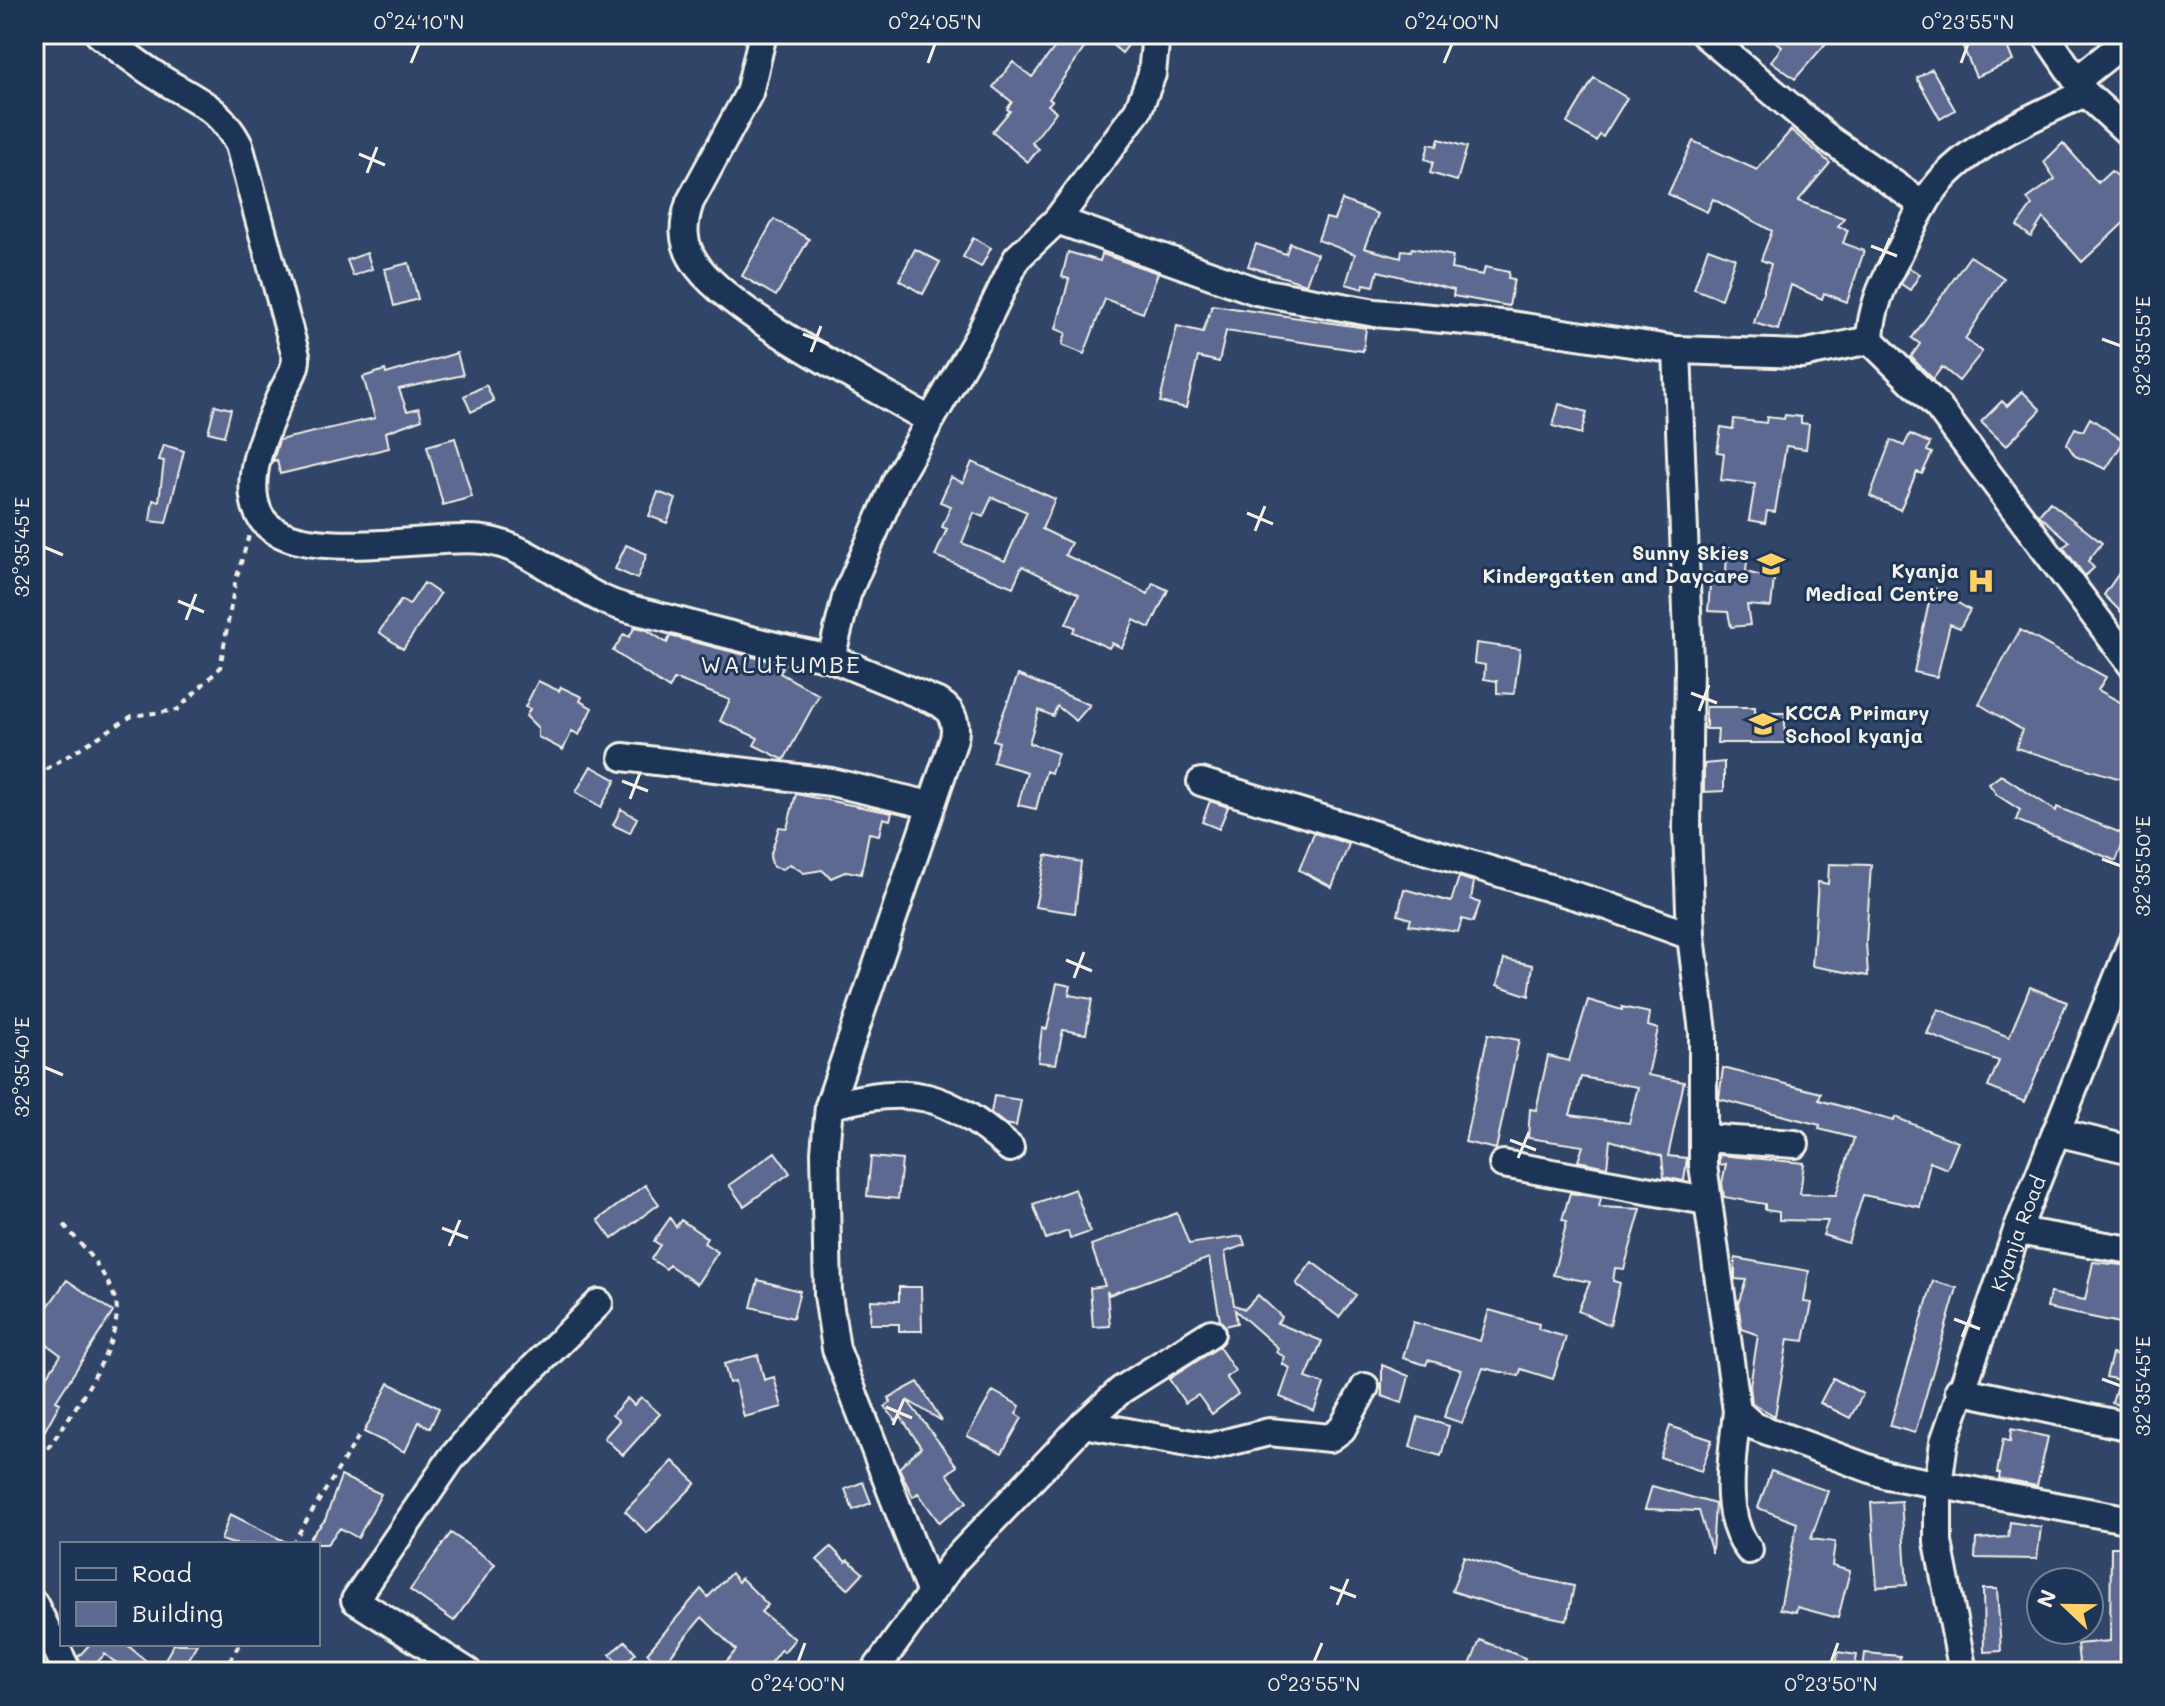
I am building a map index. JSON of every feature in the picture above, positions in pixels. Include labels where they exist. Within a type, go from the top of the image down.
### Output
[{"type":"street","points":[[99,34],[162,80],[205,102],[221,116],[239,145],[297,363],[262,442],[256,470],[257,510],[267,526],[302,542],[344,544],[458,539],[502,544],[602,599],[758,643],[831,658],[940,703],[951,712],[956,733],[829,1106],[825,1152],[828,1295],[836,1349],[930,1591]]},
{"type":"street","points":[[763,34],[749,93],[690,202],[684,221],[687,248],[705,275],[754,314],[929,420]]},
{"type":"street","points":[[831,658],[847,594],[868,540],[929,420],[979,336],[1017,258],[1057,220],[1138,110],[1152,74],[1156,34]]},
{"type":"street","points":[[1704,34],[1829,139],[1924,205]]},
{"type":"street","points":[[2045,34],[2081,87],[2131,135]]},
{"type":"street","points":[[1870,340],[1875,304],[1924,205],[1944,178],[1969,158],[2081,87],[2131,37]]},
{"type":"street","points":[[1057,220],[1221,279],[1283,296],[1375,313],[1511,325],[1677,350],[1802,354],[1870,340]]},
{"type":"street","points":[[1870,340],[1938,407],[2131,664]]},
{"type":"street","points":[[1677,350],[1689,663],[1687,830],[1691,936],[1703,1032],[1706,1201],[1737,1411],[1731,1471],[1735,1533],[1749,1550]]},
{"type":"street","points":[[623,757],[831,782],[930,805]]},
{"type":"street","points":[[1201,782],[1602,904],[1691,936]]},
{"type":"street","name":"Kyanja Road","points":[[1963,1672],[1938,1542],[1938,1485],[1944,1442],[1959,1390],[2017,1231],[2131,944]]},
{"type":"street","points":[[829,1106],[896,1092],[926,1097],[962,1110],[1010,1148]]},
{"type":"street","points":[[2056,1132],[2131,1150]]},
{"type":"street","points":[[1703,1138],[1795,1144]]},
{"type":"street","points":[[1503,1164],[1706,1201]]},
{"type":"street","points":[[2017,1231],[2131,1250]]},
{"type":"street","points":[[468,1672],[355,1600],[451,1459],[509,1392],[599,1303]]},
{"type":"street","points":[[874,1672],[930,1591],[1007,1501],[1121,1390],[1211,1333]]},
{"type":"street","points":[[1084,1424],[1209,1447],[1269,1432],[1330,1438],[1342,1429],[1365,1387]]},
{"type":"street","points":[[1959,1390],[2131,1427]]},
{"type":"street","points":[[1737,1411],[1754,1426],[1887,1475],[2131,1520]]},
{"type":"street","points":[[34,1604],[68,1672]]},
{"type":"path","points":[[34,771],[45,770],[132,716],[177,710],[220,668],[235,583],[257,510]]},
{"type":"path","points":[[34,1468],[72,1413],[117,1326],[115,1299],[62,1222]]},
{"type":"path","points":[[293,1542],[359,1436]]},
{"type":"path","points":[[225,1672],[238,1646]]},
{"type":"building","points":[[1065,34],[1094,34],[1049,99],[1052,101],[1048,105],[1056,112],[1032,143],[1039,149],[1028,162],[992,132],[1010,111],[1007,109],[1012,102],[993,87],[1013,62],[1032,77]]},
{"type":"building","points":[[1099,34],[1137,34],[1122,53]]},
{"type":"building","points":[[1766,34],[1834,34],[1795,79],[1771,61],[1782,47]]},
{"type":"building","points":[[1993,34],[2002,34],[2013,61],[1976,77],[1963,47]]},
{"type":"building","points":[[1932,69],[1955,110],[1940,119],[1917,78]]},
{"type":"building","points":[[1594,78],[1627,98],[1603,137],[1600,135],[1596,141],[1567,123]]},
{"type":"building","points":[[1791,130],[1830,163],[1798,201],[1844,218],[1838,226],[1848,230],[1843,243],[1864,251],[1847,302],[1824,293],[1822,299],[1791,285],[1778,330],[1754,323],[1771,264],[1761,260],[1772,231],[1713,199],[1707,212],[1668,194],[1693,141],[1757,170]]},
{"type":"building","points":[[1439,139],[1467,147],[1457,181],[1430,173],[1433,162],[1425,159],[1429,144],[1437,146]]},
{"type":"building","points":[[2063,143],[2098,183],[2111,171],[2131,186],[2131,216],[2082,262],[2043,218],[2031,237],[2017,226],[2032,205],[2027,199],[2055,179],[2044,162]]},
{"type":"building","points":[[1342,200],[1378,214],[1364,248],[1401,258],[1402,250],[1411,251],[1412,248],[1453,256],[1451,269],[1483,275],[1485,267],[1509,272],[1508,278],[1514,279],[1509,306],[1453,296],[1454,290],[1378,271],[1374,286],[1364,284],[1363,289],[1346,284],[1355,254],[1318,240],[1326,218],[1334,220]]},
{"type":"building","points":[[774,219],[809,239],[776,296],[742,276]]},
{"type":"building","points":[[973,238],[991,248],[981,267],[963,257]]},
{"type":"building","points":[[1290,243],[1317,254],[1306,284],[1248,266],[1256,244],[1286,254]]},
{"type":"building","points":[[1708,248],[1735,258],[1721,299],[1694,289]]},
{"type":"building","points":[[915,249],[940,262],[923,294],[899,280]]},
{"type":"building","points":[[1068,252],[1100,261],[1102,254],[1158,273],[1143,313],[1105,299],[1084,354],[1062,345],[1066,333],[1056,329],[1069,279],[1062,277]]},
{"type":"building","points":[[367,253],[372,269],[353,276],[347,260]]},
{"type":"building","points":[[1970,256],[2004,278],[1965,339],[1982,352],[1959,381],[1942,367],[1933,379],[1911,357],[1920,344],[1912,338]]},
{"type":"building","points":[[409,263],[418,299],[394,306],[385,269]]},
{"type":"building","points":[[1909,268],[1920,274],[1910,290],[1901,284]]},
{"type":"building","points":[[1212,305],[1366,328],[1363,351],[1226,331],[1219,362],[1198,357],[1186,408],[1160,402],[1177,326],[1203,332]]},
{"type":"building","points":[[457,353],[463,375],[399,389],[407,411],[419,408],[422,419],[386,432],[389,448],[280,474],[277,460],[273,461],[279,440],[375,418],[363,377],[385,370],[386,374]]},
{"type":"building","points":[[486,385],[494,401],[471,412],[464,396]]},
{"type":"building","points":[[2022,391],[2041,410],[2006,446],[1981,422],[2002,401],[2007,406]]},
{"type":"building","points":[[1559,404],[1587,412],[1581,434],[1553,426]]},
{"type":"building","points":[[215,405],[231,409],[224,436],[208,432]]},
{"type":"building","points":[[1785,415],[1801,417],[1801,423],[1809,424],[1806,449],[1786,446],[1775,512],[1767,511],[1765,523],[1749,520],[1755,484],[1721,480],[1724,453],[1717,452],[1721,427],[1733,429],[1734,419],[1766,423],[1767,417],[1784,419]]},
{"type":"building","points":[[2090,418],[2124,441],[2106,469],[2075,456],[2067,444],[2075,428],[2083,431]]},
{"type":"building","points":[[1910,434],[1930,443],[1927,451],[1932,453],[1922,474],[1917,472],[1900,510],[1870,496],[1891,440],[1904,446]]},
{"type":"building","points":[[455,438],[472,497],[443,505],[427,446]]},
{"type":"building","points":[[164,445],[184,451],[166,523],[150,521],[153,500],[159,501],[164,461],[159,460]]},
{"type":"building","points":[[972,462],[1055,499],[1042,529],[1071,543],[1065,555],[1148,594],[1153,583],[1168,590],[1150,628],[1134,620],[1122,648],[1112,643],[1109,648],[1073,632],[1075,627],[1066,624],[1079,594],[1022,566],[1013,587],[935,556],[947,529],[942,527],[951,506],[940,502],[951,477],[963,483]],"holes":[[[992,497],[1027,512],[1005,561],[962,543],[974,513],[983,517]]]},
{"type":"building","points":[[658,492],[676,499],[667,523],[649,516]]},
{"type":"building","points":[[2050,502],[2102,543],[2088,561],[2094,568],[2085,576],[2063,547],[2070,542],[2039,515]]},
{"type":"building","points":[[626,545],[647,554],[637,579],[615,569]]},
{"type":"building","points":[[1727,548],[1748,549],[1746,572],[1774,579],[1771,607],[1747,605],[1750,625],[1731,627],[1728,612],[1708,611],[1711,573],[1726,574]]},
{"type":"building","points":[[2131,556],[2131,601],[2121,612],[2104,595]]},
{"type":"building","points":[[424,583],[440,594],[403,649],[379,632],[401,600],[409,605]]},
{"type":"building","points":[[1932,588],[1956,593],[1953,600],[1970,610],[1960,628],[1950,624],[1937,677],[1914,672]]},
{"type":"building","points":[[635,627],[647,630],[667,643],[670,636],[769,661],[783,667],[780,673],[819,695],[784,760],[754,745],[758,738],[720,721],[730,700],[679,680],[674,680],[669,689],[613,651],[624,634],[629,637]]},
{"type":"building","points":[[2020,630],[2106,677],[2098,690],[2131,708],[2131,782],[2016,748],[2022,730],[1979,704]]},
{"type":"building","points":[[1476,643],[1520,649],[1514,694],[1497,693],[1497,681],[1484,679],[1485,665],[1474,663]]},
{"type":"building","points":[[1018,675],[1090,705],[1076,721],[1057,706],[1053,716],[1039,710],[1029,743],[1058,753],[1051,773],[1046,771],[1036,809],[1018,805],[1027,772],[993,762],[999,742],[993,740]]},
{"type":"building","points":[[538,681],[582,697],[580,701],[592,708],[579,735],[572,731],[563,750],[538,737],[538,728],[526,716],[530,709],[525,707]]},
{"type":"building","points":[[1706,707],[1755,707],[1755,713],[1785,713],[1785,743],[1717,743],[1718,729],[1706,729]]},
{"type":"building","points":[[1724,762],[1724,791],[1704,792],[1704,764]]},
{"type":"building","points":[[591,766],[616,780],[601,807],[576,792]]},
{"type":"building","points":[[2001,775],[2056,811],[2057,807],[2126,835],[2116,861],[2016,820],[2020,810],[1997,795],[1989,784]]},
{"type":"building","points":[[796,794],[892,813],[890,820],[883,818],[879,835],[869,833],[861,874],[847,871],[831,878],[822,870],[804,873],[790,864],[783,869],[773,867],[770,857],[779,827],[787,828]]},
{"type":"building","points":[[1210,801],[1228,807],[1219,829],[1202,822]]},
{"type":"building","points":[[621,809],[637,818],[630,833],[613,825]]},
{"type":"building","points":[[1314,833],[1349,844],[1332,887],[1299,870]]},
{"type":"building","points":[[1046,855],[1081,862],[1075,913],[1035,907]]},
{"type":"building","points":[[1829,864],[1871,865],[1866,942],[1868,976],[1812,966],[1818,882],[1828,884]]},
{"type":"building","points":[[1459,877],[1474,882],[1471,899],[1480,903],[1473,922],[1462,919],[1458,932],[1409,925],[1411,919],[1398,915],[1404,889],[1451,902]]},
{"type":"building","points":[[1504,959],[1533,965],[1529,996],[1497,985]]},
{"type":"building","points":[[1057,983],[1071,986],[1069,995],[1092,999],[1086,1034],[1063,1030],[1056,1064],[1038,1062],[1042,1028],[1047,1029]]},
{"type":"building","points":[[2030,987],[2067,1002],[2025,1102],[1988,1087],[1999,1061],[1927,1034],[1938,1009],[2009,1037]]},
{"type":"building","points":[[1588,1000],[1622,1010],[1622,1007],[1650,1013],[1648,1026],[1658,1029],[1648,1075],[1684,1082],[1668,1156],[1687,1158],[1684,1181],[1664,1177],[1662,1156],[1610,1140],[1607,1167],[1578,1161],[1583,1146],[1528,1138],[1530,1109],[1536,1110],[1548,1056],[1569,1061]],"holes":[[[1581,1077],[1638,1087],[1629,1123],[1570,1115]]]},
{"type":"building","points":[[1488,1034],[1519,1040],[1496,1149],[1465,1142]]},
{"type":"building","points":[[1723,1068],[1821,1093],[1819,1100],[1894,1121],[1895,1117],[1958,1142],[1947,1169],[1930,1162],[1920,1207],[1863,1195],[1848,1243],[1823,1235],[1828,1221],[1779,1220],[1779,1212],[1765,1210],[1765,1204],[1724,1197],[1722,1183],[1726,1164],[1719,1165],[1719,1155],[1804,1163],[1800,1194],[1836,1195],[1854,1138],[1819,1129],[1820,1125],[1719,1099]]},
{"type":"building","points":[[994,1096],[1021,1100],[1016,1126],[1005,1124],[991,1113]]},
{"type":"building","points":[[775,1152],[790,1173],[744,1206],[729,1185]]},
{"type":"building","points":[[871,1157],[902,1160],[898,1199],[867,1196]]},
{"type":"building","points":[[645,1185],[659,1204],[612,1239],[598,1220]]},
{"type":"building","points":[[1075,1189],[1090,1232],[1070,1239],[1068,1231],[1046,1239],[1033,1204]]},
{"type":"building","points":[[1570,1193],[1601,1198],[1599,1207],[1641,1209],[1624,1269],[1615,1268],[1613,1281],[1620,1283],[1610,1325],[1578,1311],[1590,1282],[1553,1275],[1567,1221],[1562,1220]]},
{"type":"building","points":[[1177,1213],[1189,1244],[1242,1236],[1245,1245],[1225,1252],[1234,1305],[1245,1309],[1258,1295],[1282,1317],[1277,1323],[1322,1341],[1306,1378],[1324,1384],[1314,1411],[1280,1397],[1290,1368],[1282,1364],[1285,1357],[1276,1352],[1278,1348],[1235,1310],[1237,1323],[1225,1326],[1220,1320],[1209,1258],[1109,1295],[1107,1291],[1110,1326],[1093,1327],[1090,1288],[1105,1286],[1091,1245]]},
{"type":"building","points":[[670,1218],[676,1227],[681,1220],[707,1238],[704,1243],[718,1252],[697,1284],[669,1265],[666,1269],[651,1259],[660,1245],[654,1241]]},
{"type":"building","points":[[1735,1258],[1809,1271],[1804,1302],[1812,1303],[1804,1341],[1788,1339],[1775,1416],[1752,1403],[1750,1386],[1758,1335],[1742,1329],[1738,1304],[1746,1280],[1735,1279]]},
{"type":"building","points":[[1312,1262],[1356,1295],[1339,1317],[1296,1284]]},
{"type":"building","points":[[2093,1262],[2131,1266],[2131,1284],[2127,1283],[2120,1323],[2047,1308],[2050,1293],[2085,1300]]},
{"type":"building","points":[[67,1280],[113,1312],[56,1401],[60,1403],[34,1450],[34,1396],[61,1355],[34,1335],[34,1326]]},
{"type":"building","points":[[758,1280],[800,1291],[793,1318],[751,1307]]},
{"type":"building","points":[[1933,1281],[1957,1288],[1915,1433],[1890,1426]]},
{"type":"building","points":[[899,1287],[921,1287],[922,1331],[899,1331],[899,1324],[870,1324],[871,1300],[899,1301]]},
{"type":"building","points":[[1489,1310],[1539,1324],[1538,1329],[1566,1337],[1553,1379],[1521,1369],[1519,1376],[1483,1368],[1462,1423],[1444,1417],[1461,1370],[1428,1360],[1426,1365],[1403,1358],[1413,1322],[1480,1341]]},
{"type":"building","points":[[1219,1347],[1235,1371],[1226,1377],[1238,1394],[1212,1414],[1198,1395],[1185,1403],[1169,1379]]},
{"type":"building","points":[[2112,1354],[2125,1358],[2126,1354],[2131,1354],[2127,1407],[2112,1403],[2119,1380],[2106,1377]]},
{"type":"building","points":[[758,1355],[764,1380],[774,1377],[782,1407],[744,1417],[735,1381],[729,1383],[724,1364]]},
{"type":"building","points":[[1382,1365],[1409,1376],[1402,1403],[1382,1396]]},
{"type":"building","points":[[1833,1378],[1863,1394],[1850,1418],[1820,1403]]},
{"type":"building","points":[[918,1382],[942,1421],[907,1400],[957,1466],[947,1474],[967,1502],[939,1522],[918,1493],[913,1497],[899,1468],[921,1447],[901,1417],[896,1421],[885,1407],[891,1402],[888,1398]]},
{"type":"building","points":[[389,1383],[439,1408],[430,1428],[419,1422],[405,1452],[364,1432]]},
{"type":"building","points":[[993,1391],[1020,1406],[1016,1414],[1022,1418],[1002,1453],[967,1436]]},
{"type":"building","points":[[641,1397],[660,1414],[623,1455],[604,1438],[619,1421],[612,1415],[627,1398],[634,1405]]},
{"type":"building","points":[[1418,1417],[1449,1426],[1441,1456],[1410,1447]]},
{"type":"building","points":[[1670,1426],[1712,1440],[1701,1471],[1660,1457]]},
{"type":"building","points":[[2011,1429],[2048,1437],[2037,1486],[1999,1479],[2000,1473],[1997,1473],[2003,1439],[2010,1442]]},
{"type":"building","points":[[673,1461],[696,1483],[647,1533],[625,1511]]},
{"type":"building","points":[[1771,1471],[1828,1491],[1811,1539],[1835,1542],[1832,1566],[1850,1571],[1838,1618],[1797,1607],[1796,1612],[1780,1609],[1797,1523],[1758,1508]]},
{"type":"building","points":[[341,1476],[381,1494],[358,1538],[340,1528],[327,1544],[307,1542],[325,1520]]},
{"type":"building","points":[[863,1482],[871,1503],[853,1510],[845,1489]]},
{"type":"building","points":[[1652,1486],[1715,1504],[1712,1553],[1699,1511],[1645,1509]]},
{"type":"building","points":[[1901,1501],[1907,1585],[1877,1587],[1871,1503]]},
{"type":"building","points":[[230,1514],[286,1542],[228,1542],[221,1540]]},
{"type":"building","points":[[2010,1522],[2041,1527],[2037,1559],[1975,1558],[1976,1539],[2008,1537]]},
{"type":"building","points":[[451,1533],[495,1564],[454,1621],[410,1590]]},
{"type":"building","points":[[831,1547],[863,1573],[848,1589],[817,1560]]},
{"type":"building","points":[[2111,1547],[2131,1547],[2131,1635],[2124,1635],[2128,1666],[2080,1671],[2077,1646],[2105,1646],[2105,1641],[2110,1641]]},
{"type":"building","points":[[1464,1556],[1522,1575],[1574,1586],[1567,1620],[1498,1606],[1452,1591]]},
{"type":"building","points":[[731,1573],[738,1582],[741,1578],[768,1605],[761,1612],[795,1639],[784,1652],[781,1649],[763,1672],[718,1672],[736,1650],[702,1617],[662,1666],[647,1653],[701,1589],[708,1597]]},
{"type":"building","points":[[1983,1589],[1997,1589],[2001,1651],[1984,1652]]},
{"type":"building","points":[[1480,1640],[1525,1658],[1520,1672],[1478,1672],[1479,1669],[1470,1665]]},
{"type":"building","points":[[625,1641],[636,1653],[621,1667],[610,1654]]},
{"type":"building","points":[[88,1646],[128,1646],[158,1671],[173,1646],[196,1646],[180,1672],[127,1672],[105,1654],[88,1672],[84,1672],[78,1657]]},
{"type":"building","points":[[1838,1652],[1857,1655],[1854,1672],[1835,1672]]},
{"type":"building","points":[[1865,1653],[1900,1656],[1898,1672],[1863,1669]]},
{"type":"place","name":"Sunny Skies Kindergatten and Daycare","points":[[1771,564]]},
{"type":"place","name":"Kyanja Medical Centre","points":[[1981,581]]},
{"type":"place","name":"KCCA Primary School kyanja","points":[[1763,724]]},
{"type":"district","name":"WALUFUMBE","points":[[781,663]]}]
